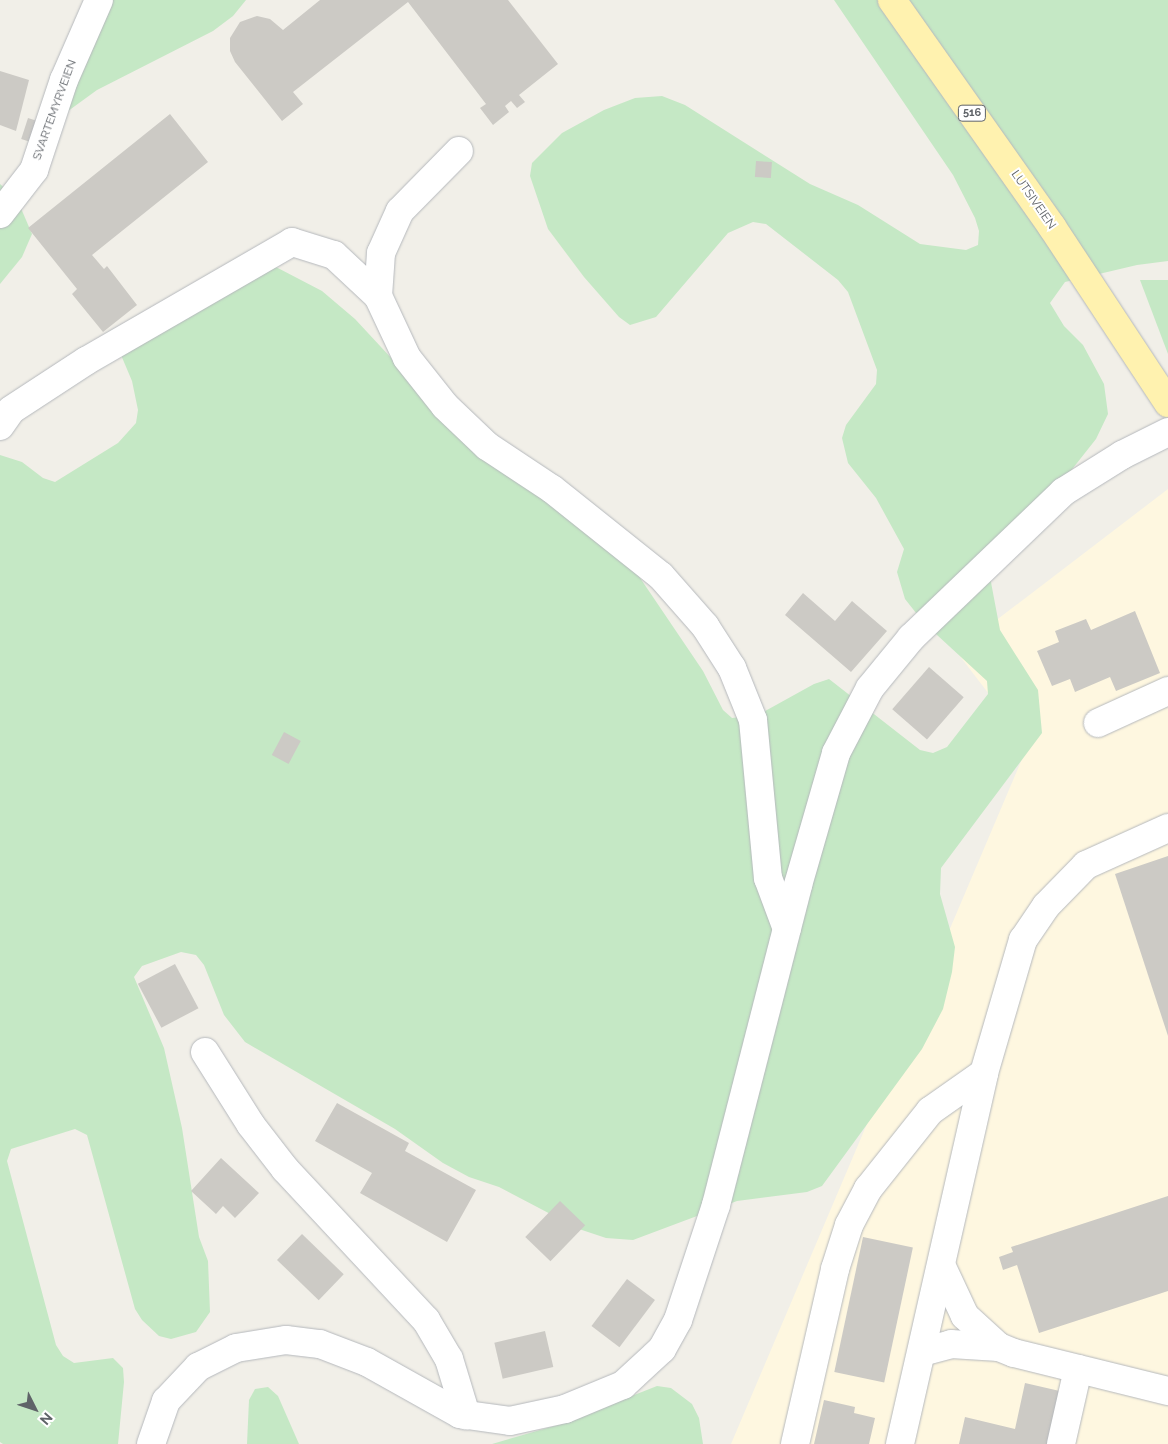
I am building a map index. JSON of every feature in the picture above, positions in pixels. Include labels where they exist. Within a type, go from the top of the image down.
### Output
[{"type":"main road","name":"LUTSIVEIEN","points":[[892,0],[1052,227],[1168,403]]},
{"type":"lane","name":"SVARTEMYRVEIEN","points":[[0,214],[34,170],[64,80],[99,0]]},
{"type":"lane","points":[[378,296],[382,253],[400,211],[459,151]]},
{"type":"lane","points":[[0,426],[11,410],[86,361],[292,242],[334,255],[378,296],[406,358],[445,406],[487,446],[552,489],[661,576],[705,626],[732,668],[753,720],[768,878],[787,929]]},
{"type":"lane","points":[[151,1444],[166,1401],[198,1367],[236,1348],[286,1340],[320,1344],[367,1362],[466,1415],[510,1421],[565,1409],[623,1385],[662,1349],[678,1320],[716,1205],[787,929],[836,753],[870,688],[911,638],[1063,492],[1122,455],[1168,432]]},
{"type":"lane","points":[[1098,723],[1168,691]]},
{"type":"lane","points":[[900,1444],[942,1267],[984,1073],[1023,940],[1046,906],[1086,865],[1168,828]]},
{"type":"lane","points":[[205,1052],[252,1125],[285,1168],[426,1320],[449,1359],[466,1415]]},
{"type":"lane","points":[[795,1444],[835,1269],[853,1218],[868,1189],[930,1111],[984,1073]]},
{"type":"lane","points":[[942,1267],[966,1316],[999,1347]]},
{"type":"lane","points":[[922,1352],[951,1344],[999,1347],[1078,1369],[1168,1390]]},
{"type":"lane","points":[[1061,1444],[1078,1369]]},
{"type":"shaded area","points":[[1168,489],[1168,1444],[731,1444],[1028,745],[956,651]]},
{"type":"green space","points":[[101,0],[246,0],[233,16],[213,31],[97,90],[64,114]]},
{"type":"green space","points":[[834,0],[1168,0],[1168,261],[1137,265],[1065,282],[1050,303],[1064,326],[1083,345],[1104,384],[1108,414],[1096,439],[1005,554],[990,577],[1000,630],[1038,690],[1042,733],[941,868],[940,894],[955,947],[952,972],[943,1009],[922,1049],[822,1186],[807,1192],[737,1201],[633,1240],[606,1238],[579,1229],[499,1187],[469,1177],[443,1163],[395,1129],[245,1042],[224,1015],[204,965],[196,955],[181,952],[142,966],[134,977],[164,1048],[182,1128],[199,1237],[208,1261],[210,1312],[196,1332],[171,1339],[159,1336],[142,1320],[135,1309],[87,1135],[75,1129],[11,1149],[7,1161],[56,1345],[63,1356],[74,1363],[113,1358],[123,1368],[124,1382],[118,1444],[3,1444],[0,1442],[0,455],[22,462],[43,478],[55,482],[118,443],[136,423],[138,410],[132,381],[121,355],[274,266],[322,291],[355,319],[407,375],[632,566],[703,671],[723,710],[732,718],[758,715],[814,684],[829,679],[920,750],[933,753],[947,747],[988,694],[987,681],[924,623],[905,599],[897,572],[904,549],[876,498],[848,463],[842,438],[846,425],[876,384],[877,370],[848,292],[838,280],[766,224],[753,222],[728,233],[656,317],[630,325],[619,317],[584,277],[548,229],[530,176],[532,163],[562,133],[604,110],[635,98],[662,96],[685,105],[810,184],[858,205],[920,244],[966,250],[978,245],[979,231],[975,218],[953,175]]},
{"type":"green space","points":[[0,184],[17,199],[32,234],[22,257],[0,284]]},
{"type":"green space","points":[[1140,280],[1168,280],[1168,354]]},
{"type":"green space","points":[[657,1386],[671,1388],[692,1404],[699,1418],[703,1444],[492,1444],[561,1424]]},
{"type":"green space","points":[[268,1387],[278,1396],[299,1444],[247,1444],[249,1400],[255,1389]]},
{"type":"building","points":[[320,0],[508,0],[558,64],[519,95],[525,102],[517,108],[511,101],[505,106],[509,112],[493,125],[480,108],[486,104],[408,2],[293,92],[303,104],[282,121],[235,62],[230,51],[230,38],[240,22],[257,16],[270,19],[283,30]]},
{"type":"building","points":[[0,71],[29,80],[16,131],[0,125]]},
{"type":"building","points":[[170,114],[208,162],[92,255],[104,269],[107,266],[137,305],[103,332],[72,294],[77,289],[28,228]]},
{"type":"building","points":[[28,118],[40,122],[34,143],[21,139]]},
{"type":"building","points":[[756,161],[772,162],[771,178],[755,177]]},
{"type":"building","points":[[803,593],[835,621],[852,601],[887,631],[851,672],[785,615]]},
{"type":"building","points":[[1135,611],[1160,673],[1116,691],[1110,677],[1075,692],[1070,679],[1052,686],[1037,651],[1059,642],[1055,631],[1086,619],[1091,630]]},
{"type":"building","points":[[929,667],[964,697],[927,739],[892,709]]},
{"type":"building","points":[[284,732],[301,741],[289,764],[272,755]]},
{"type":"building","points":[[1168,856],[1168,1036],[1115,874]]},
{"type":"building","points":[[175,964],[198,1008],[161,1028],[138,984]]},
{"type":"building","points":[[337,1103],[409,1143],[405,1151],[476,1190],[447,1242],[360,1193],[372,1173],[315,1141]]},
{"type":"building","points":[[221,1158],[259,1193],[235,1218],[223,1206],[216,1214],[191,1191]]},
{"type":"building","points":[[1168,1196],[1168,1291],[1039,1333],[1017,1265],[1003,1270],[999,1257],[1013,1252],[1011,1247]]},
{"type":"building","points":[[560,1201],[585,1225],[550,1261],[525,1237]]},
{"type":"building","points":[[302,1234],[344,1274],[319,1300],[277,1260]]},
{"type":"building","points":[[863,1237],[913,1248],[884,1383],[834,1372]]},
{"type":"building","points":[[627,1279],[655,1300],[619,1347],[591,1326]]},
{"type":"building","points":[[545,1331],[553,1367],[503,1379],[494,1343]]},
{"type":"building","points":[[1025,1383],[1064,1392],[1052,1444],[959,1444],[965,1417],[1015,1429]]},
{"type":"building","points":[[824,1400],[855,1407],[854,1413],[875,1418],[869,1444],[814,1444]]}]
